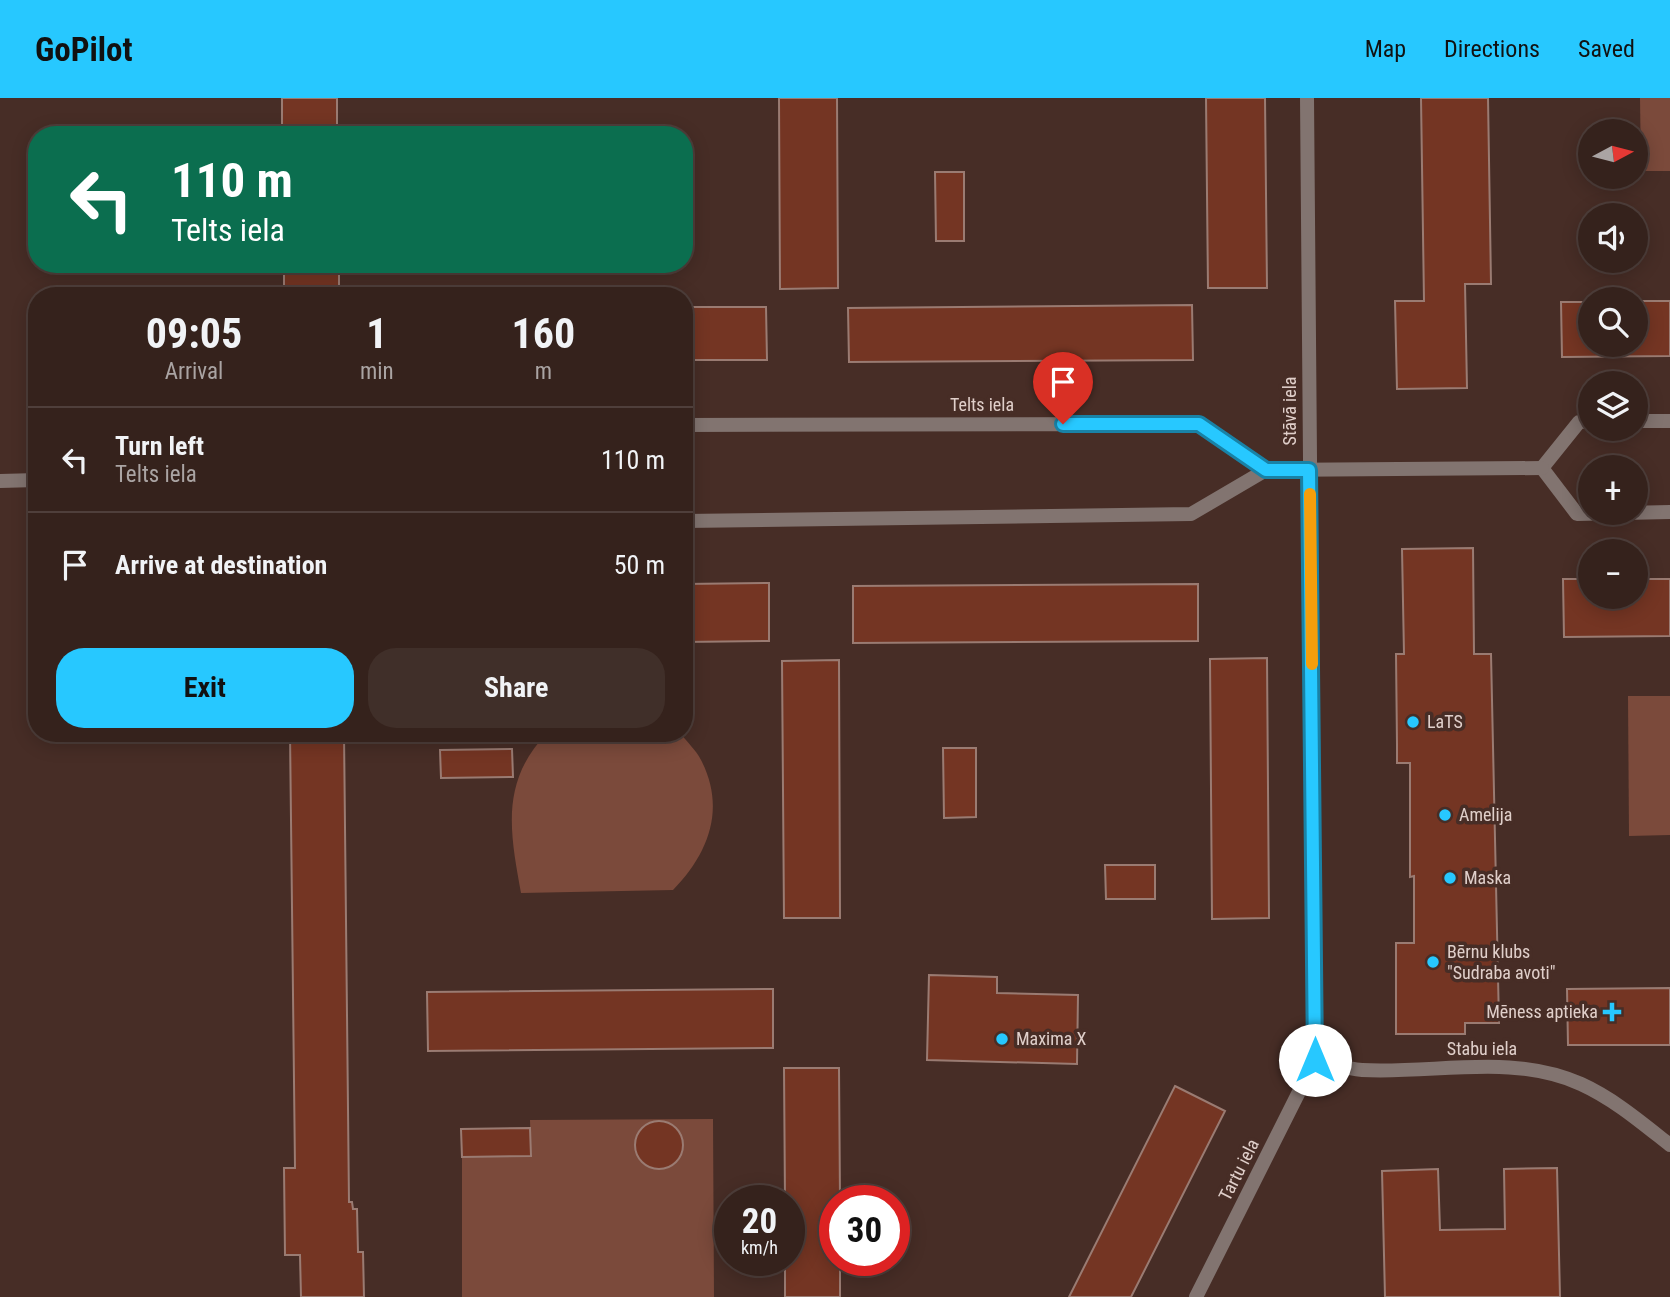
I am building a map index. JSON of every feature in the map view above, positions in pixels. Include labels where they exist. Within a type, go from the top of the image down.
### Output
[{"type":"street","name":"Stāvā iela","points":[[1307,98],[1315,1060]]},
{"type":"street","points":[[1648,421],[1670,421]]},
{"type":"street","points":[[1542,468],[1578,423]]},
{"type":"street","name":"Telts iela","points":[[693,425],[1199,424],[1266,470]]},
{"type":"street","points":[[693,521],[1191,514],[1266,470],[1542,468]]},
{"type":"street","points":[[1542,468],[1577,514],[1670,512]]},
{"type":"street","points":[[0,481],[28,480]]},
{"type":"street","name":"Stabu iela","points":[[1315,1060],[1361,1070],[1514,1066],[1545,1072],[1580,1084],[1614,1102],[1670,1145]]},
{"type":"street","name":"Tartu iela","points":[[1196,1297],[1315,1060]]},
{"type":"shaded area","points":[[1640,98],[1670,98],[1670,171],[1648,171],[1648,119],[1640,119]]},
{"type":"shaded area","points":[[1628,696],[1670,696],[1670,835],[1629,836]]},
{"type":"shaded area","points":[[540,742],[688,742],[701,760],[708,778],[713,812],[704,845],[686,876],[673,890],[521,893],[514,849],[512,808],[515,789],[532,751]]},
{"type":"shaded area","points":[[713,1119],[714,1297],[462,1297],[462,1157],[531,1156],[530,1120]]},
{"type":"building","points":[[282,98],[337,98],[337,126],[282,126]]},
{"type":"building","points":[[779,98],[837,98],[838,288],[780,289]]},
{"type":"building","points":[[1206,98],[1265,98],[1267,288],[1208,288]]},
{"type":"building","points":[[1421,98],[1488,98],[1491,284],[1465,284],[1467,388],[1397,389],[1395,301],[1424,301]]},
{"type":"building","points":[[935,172],[964,172],[964,241],[936,241]]},
{"type":"building","points":[[284,273],[339,273],[339,287],[284,287]]},
{"type":"building","points":[[1648,301],[1670,301],[1670,356],[1648,356]]},
{"type":"building","points":[[1561,302],[1578,302],[1578,357],[1562,357]]},
{"type":"building","points":[[1192,305],[1193,360],[849,362],[848,308]]},
{"type":"building","points":[[693,307],[766,307],[767,360],[693,360]]},
{"type":"building","points":[[1473,548],[1474,654],[1491,654],[1499,1023],[1465,1023],[1465,1034],[1396,1034],[1396,943],[1414,943],[1414,876],[1410,877],[1410,763],[1397,763],[1396,654],[1404,654],[1402,549]]},
{"type":"building","points":[[1563,579],[1578,579],[1578,609],[1648,609],[1648,579],[1670,579],[1670,636],[1564,637]]},
{"type":"building","points":[[769,583],[769,641],[693,642],[693,584]]},
{"type":"building","points":[[1198,584],[1198,641],[853,643],[853,586]]},
{"type":"building","points":[[1267,658],[1269,918],[1212,919],[1210,659]]},
{"type":"building","points":[[839,660],[840,918],[784,918],[782,661]]},
{"type":"building","points":[[290,742],[344,742],[349,1202],[352,1202],[353,1209],[357,1209],[358,1252],[363,1252],[364,1297],[301,1297],[300,1255],[285,1255],[284,1168],[295,1168]]},
{"type":"building","points":[[943,748],[976,748],[976,817],[944,818]]},
{"type":"building","points":[[512,749],[513,777],[441,778],[440,750]]},
{"type":"building","points":[[1105,865],[1155,865],[1155,899],[1106,899]]},
{"type":"building","name":"Maxima X","points":[[929,975],[997,977],[997,993],[1078,995],[1077,1064],[927,1060]]},
{"type":"building","points":[[1670,988],[1670,1045],[1568,1045],[1567,989]]},
{"type":"building","points":[[773,989],[773,1048],[428,1051],[427,992]]},
{"type":"building","points":[[784,1068],[839,1068],[840,1185],[819,1185],[819,1276],[840,1276],[840,1297],[785,1297],[785,1276],[805,1276],[805,1185],[785,1185]]},
{"type":"building","points":[[1175,1086],[1225,1111],[1131,1297],[1069,1297]]},
{"type":"building","points":[[659,1121],[676,1128],[683,1145],[676,1162],[659,1169],[642,1162],[635,1145],[642,1128]]},
{"type":"building","points":[[530,1128],[531,1156],[462,1157],[461,1129]]},
{"type":"building","points":[[1557,1168],[1560,1297],[1385,1297],[1382,1171],[1438,1169],[1440,1230],[1505,1229],[1504,1169]]},
{"type":"slow traffic","points":[[1310,494],[1312,664]]},
{"type":"place","name":"LaTS","points":[[1413,722]]},
{"type":"place","name":"Amelija","points":[[1445,815]]},
{"type":"place","name":"Maska","points":[[1450,878]]},
{"type":"place","name":"Bērnu klubs \"Sudraba avoti\"","points":[[1433,962]]},
{"type":"place","name":"Mēness aptieka","points":[[1612,1012]]},
{"type":"place","name":"Maxima X","points":[[1002,1039]]},
{"type":"route","points":[[1063,424],[1199,424],[1266,470],[1309,470],[1315,1060]]}]
